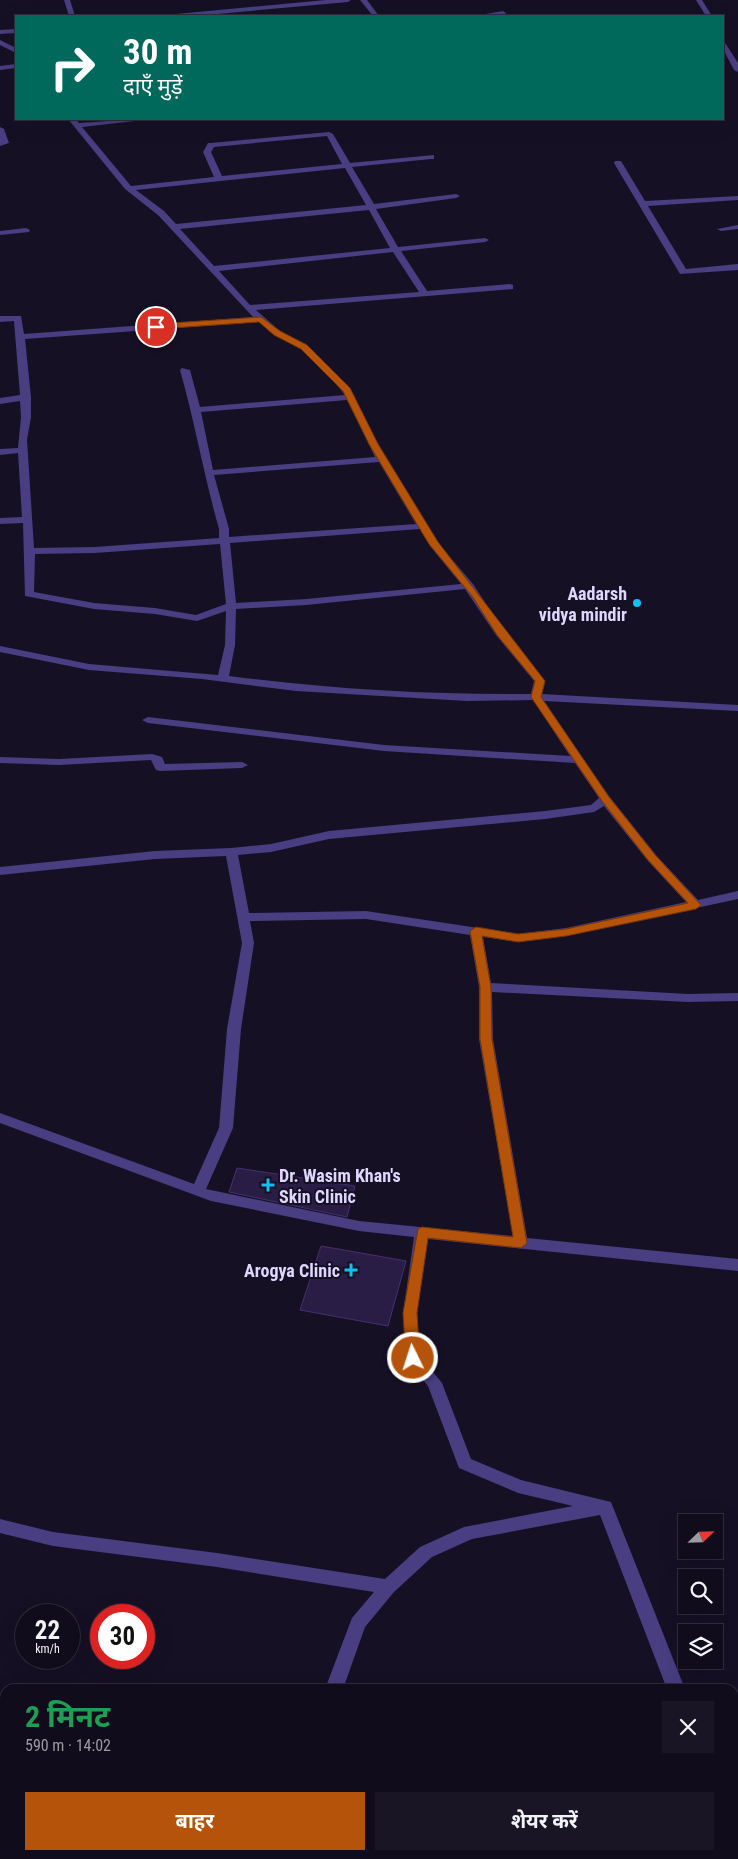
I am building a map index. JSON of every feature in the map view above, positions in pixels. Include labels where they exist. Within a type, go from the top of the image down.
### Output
[{"type":"street","points":[[66,0],[72,15]]},
{"type":"street","points":[[187,15],[348,0]]},
{"type":"street","points":[[363,0],[375,15]]},
{"type":"street","points":[[700,0],[708,15]]},
{"type":"street","points":[[486,15],[503,13]]},
{"type":"street","points":[[0,32],[15,31]]},
{"type":"street","points":[[0,42],[15,50]]},
{"type":"street","points":[[724,45],[738,70]]},
{"type":"street","points":[[0,68],[15,66]]},
{"type":"street","points":[[75,122],[115,120]]},
{"type":"street","points":[[75,122],[130,188],[161,213],[248,308],[277,333],[304,347],[347,390],[383,459],[434,544],[469,586],[500,632],[540,681],[536,697],[606,799],[652,858],[696,905]]},
{"type":"street","points":[[0,129],[5,143],[0,144]]},
{"type":"street","points":[[219,179],[207,152],[211,145],[322,133],[331,135],[346,166],[396,250],[425,294]]},
{"type":"street","points":[[130,188],[431,158]]},
{"type":"street","points":[[618,163],[683,272],[738,267]]},
{"type":"street","points":[[173,227],[371,207],[456,196]]},
{"type":"street","points":[[642,204],[738,198]]},
{"type":"street","points":[[721,229],[738,227]]},
{"type":"street","points":[[0,233],[26,230]]},
{"type":"street","points":[[213,269],[485,240]]},
{"type":"street","points":[[248,308],[510,287]]},
{"type":"street","points":[[0,319],[18,318],[26,397],[23,450],[30,551],[29,594],[94,606],[197,618],[231,606],[306,602],[469,586]]},
{"type":"street","points":[[20,337],[261,319]]},
{"type":"street","points":[[186,370],[208,473],[224,529],[226,570],[231,606],[230,645],[223,678]]},
{"type":"street","points":[[0,401],[26,397]]},
{"type":"street","points":[[196,410],[350,397]]},
{"type":"street","points":[[0,452],[23,450]]},
{"type":"street","points":[[208,473],[383,459]]},
{"type":"street","points":[[0,521],[28,520]]},
{"type":"street","points":[[30,551],[95,550],[424,526]]},
{"type":"street","points":[[0,649],[88,667],[223,678],[296,688],[467,698],[536,697],[738,708]]},
{"type":"street","points":[[148,720],[384,748],[579,760]]},
{"type":"street","points":[[0,760],[59,762],[152,757],[158,759],[160,768],[242,765]]},
{"type":"street","points":[[0,871],[154,855],[231,852],[271,848],[329,834],[545,815],[594,808],[606,799]]},
{"type":"street","points":[[198,1191],[226,1128],[234,1029],[248,943],[231,852]]},
{"type":"street","points":[[243,917],[366,915],[518,938],[566,932],[738,895]]},
{"type":"street","points":[[476,931],[485,987],[486,1039],[521,1243]]},
{"type":"street","points":[[485,987],[688,998],[738,997]]},
{"type":"street","points":[[0,1118],[211,1196],[359,1226],[738,1265]]},
{"type":"street","points":[[422,1232],[410,1313],[413,1358],[434,1383],[465,1463],[518,1486],[605,1507]]},
{"type":"street","points":[[336,1684],[358,1623],[388,1587],[426,1552],[470,1532],[605,1507]]},
{"type":"street","points":[[605,1507],[674,1684]]},
{"type":"street","points":[[0,1526],[53,1539],[216,1560],[388,1587]]},
{"type":"building","points":[[237,1168],[355,1186],[347,1217],[229,1192]]},
{"type":"building","points":[[321,1246],[406,1261],[388,1326],[300,1310]]},
{"type":"place","name":"Aadarsh vidya mindir","points":[[637,603]]},
{"type":"place","name":"Dr. Wasim Khan's Skin Clinic","points":[[268,1185]]},
{"type":"place","name":"Arogya Clinic","points":[[351,1270]]},
{"type":"route","points":[[156,327],[261,319],[277,333],[304,347],[325,366],[347,390],[373,444],[434,544],[475,595],[500,632],[525,660],[540,681],[536,697],[561,734],[606,799],[652,858],[696,905],[566,932],[518,938],[476,931],[486,995],[486,1039],[521,1243],[422,1232],[410,1313],[413,1358]]}]
